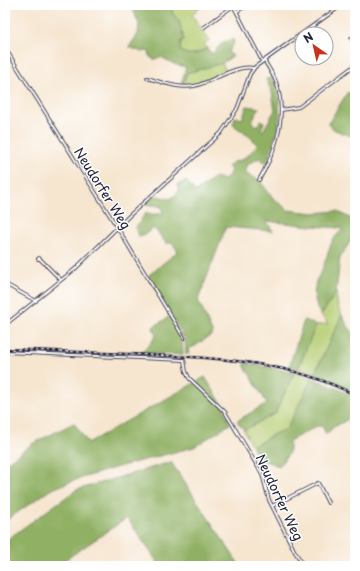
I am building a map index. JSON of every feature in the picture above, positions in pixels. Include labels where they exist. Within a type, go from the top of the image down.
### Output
[{"type":"street","points":[[203,28],[233,5],[276,82],[281,110],[278,136],[269,162],[259,180]]},
{"type":"street","points":[[237,12],[248,5]]},
{"type":"street","points":[[5,326],[62,280],[117,227],[222,133],[237,109],[253,68],[342,5]]},
{"type":"street","points":[[351,38],[355,44]]},
{"type":"street","name":"Neudorfer Weg","points":[[5,48],[117,227],[184,338]]},
{"type":"street","points":[[281,110],[299,107],[355,65]]},
{"type":"street","points":[[147,78],[173,84],[194,86],[228,73],[249,67],[253,68]]},
{"type":"street","points":[[38,259],[39,258],[62,280]]},
{"type":"street","points":[[7,285],[36,301]]},
{"type":"street","name":"Neudorfer Weg","points":[[5,352],[184,360],[188,378],[225,412],[262,474],[269,500],[303,565]]},
{"type":"street","points":[[272,506],[318,483],[328,503]]},
{"type":"green space","points":[[131,5],[170,5],[173,14],[179,20],[184,40],[181,41],[180,51],[187,54],[194,54],[207,48],[212,54],[223,42],[233,39],[234,43],[228,52],[233,56],[222,63],[187,73],[183,85],[181,84],[186,67],[174,64],[161,57],[153,59],[149,56],[150,53],[147,51],[142,52],[129,47],[138,34],[139,24]]},
{"type":"green space","points":[[170,5],[194,5],[198,10],[192,15],[209,40],[204,44],[207,48],[194,54],[188,54],[180,51],[181,41],[183,40],[179,20],[173,14]]},
{"type":"green space","points":[[222,63],[226,71],[196,85],[183,85],[187,73]]},
{"type":"green space","points":[[273,77],[279,98],[279,120],[274,142],[266,162],[265,163],[259,158],[246,166],[246,174],[259,180],[273,198],[288,210],[313,213],[337,211],[355,221],[355,234],[340,257],[336,293],[321,315],[317,308],[314,294],[316,281],[322,270],[333,239],[342,230],[341,228],[266,221],[273,231],[226,227],[198,300],[213,334],[188,349],[189,353],[186,355],[185,339],[183,334],[148,276],[178,251],[172,243],[166,243],[154,228],[140,237],[135,229],[145,214],[164,214],[160,206],[143,204],[153,195],[170,199],[179,192],[177,185],[186,181],[196,192],[215,177],[224,180],[228,177],[231,170],[228,167],[233,162],[247,156],[252,151],[257,145],[251,137],[233,125],[235,117],[242,119],[247,106],[259,108],[252,121],[257,126],[261,120],[264,122],[261,130],[263,131],[275,110],[272,92],[266,79]]},
{"type":"green space","points":[[355,92],[355,134],[351,136],[335,130],[328,124],[347,93]]},
{"type":"green space","points":[[336,293],[338,307],[342,315],[315,372],[298,369],[316,325],[328,324],[321,315]]},
{"type":"green space","points":[[342,315],[347,325],[355,335],[355,394],[339,385],[314,375]]},
{"type":"green space","points":[[170,316],[182,336],[183,355],[141,353],[151,343],[156,335],[153,327]]},
{"type":"green space","points":[[304,320],[316,325],[298,369],[289,367]]},
{"type":"green space","points":[[245,363],[294,373],[276,413],[244,430],[237,421],[267,403],[245,367]]},
{"type":"green space","points":[[294,373],[312,378],[287,429],[276,433],[254,446],[250,443],[244,430],[276,413]]},
{"type":"green space","points":[[205,377],[223,406],[230,424],[194,447],[121,466],[72,481],[50,490],[5,521],[5,464],[32,444],[74,423],[88,443]]},
{"type":"green space","points":[[312,378],[355,396],[355,412],[348,417],[347,420],[334,427],[326,434],[322,426],[317,426],[289,441],[289,453],[279,466],[263,460],[264,470],[257,460],[253,446],[276,433],[287,429]]},
{"type":"green space","points":[[171,462],[240,566],[160,566],[127,518],[56,566],[5,566],[5,541],[76,490]]},
{"type":"railway","points":[[5,349],[180,356],[231,360],[307,375],[355,395]]}]
